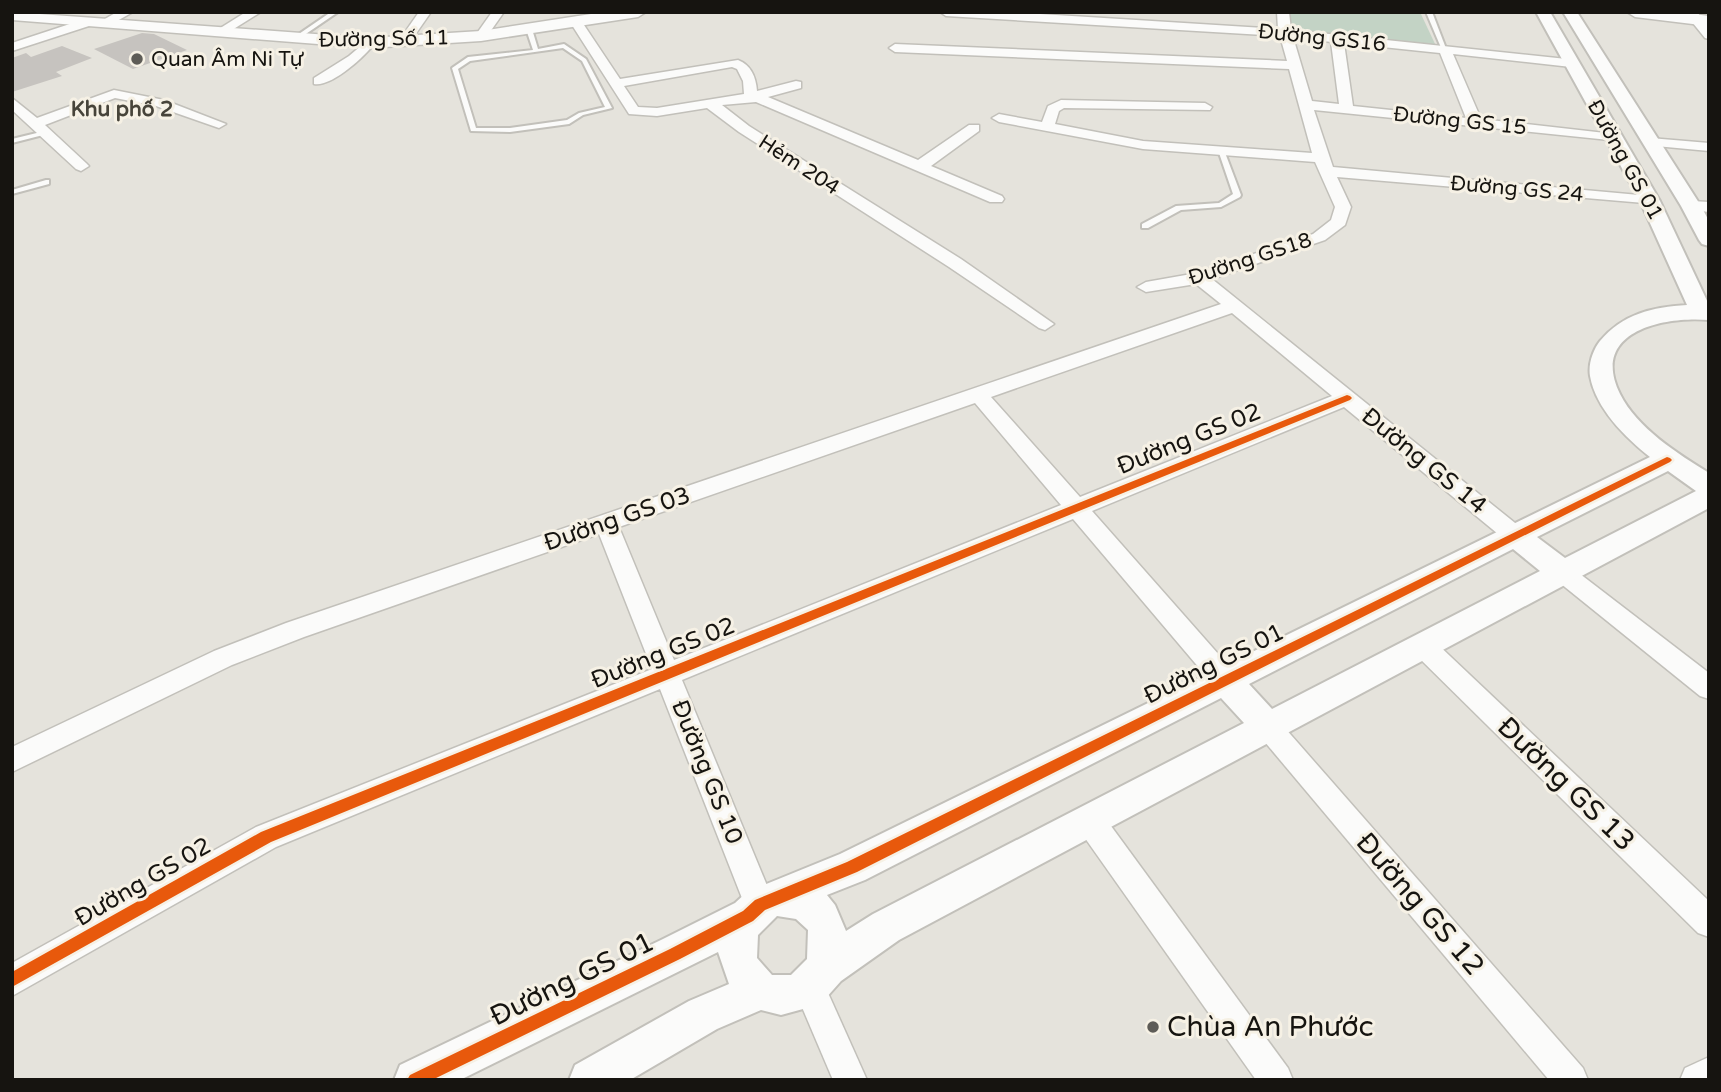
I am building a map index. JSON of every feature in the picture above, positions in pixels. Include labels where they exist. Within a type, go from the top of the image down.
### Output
[{"type":"main road","name":"Đường Số 11","points":[[96,23],[369,43],[481,36],[638,12]]},
{"type":"main road","points":[[1635,12],[1699,16]]},
{"type":"main road","points":[[25,15],[96,23]]},
{"type":"street","points":[[12,47],[127,12]]},
{"type":"street","points":[[220,33],[255,12]]},
{"type":"street","points":[[404,42],[425,12]]},
{"type":"street","points":[[481,36],[498,12]]},
{"type":"street","name":"Đường GS16","points":[[946,12],[1286,33],[1572,63]]},
{"type":"street","name":"Đường GS18","points":[[1146,287],[1200,278],[1319,237],[1334,228],[1342,214],[1343,207],[1323,164],[1294,65],[1283,12]]},
{"type":"street","name":"Đường GS 01","points":[[1543,12],[1650,201],[1705,313]]},
{"type":"street","name":"Đường GS 01","points":[[1570,12],[1650,142],[1700,206],[1709,240]]},
{"type":"street","points":[[1699,16],[1709,35]]},
{"type":"street","points":[[576,22],[634,111],[657,111],[751,97],[796,85]]},
{"type":"street","points":[[1337,39],[1347,109]]},
{"type":"street","points":[[319,81],[354,59],[369,43]]},
{"type":"street","points":[[895,48],[1294,65]]},
{"type":"street","points":[[1445,50],[1475,122]]},
{"type":"street","points":[[618,83],[733,63],[742,66],[750,81],[751,97]]},
{"type":"street","points":[[1572,63],[1604,66]]},
{"type":"street","points":[[41,128],[114,94],[159,103],[219,124]]},
{"type":"street","points":[[751,97],[996,199]]},
{"type":"street","points":[[12,102],[81,166]]},
{"type":"street","name":"Hẻm 204","points":[[710,103],[765,143],[956,263],[1045,324]]},
{"type":"street","points":[[1047,127],[1053,109],[1061,104],[1205,107]]},
{"type":"street","name":"Đường GS 15","points":[[1306,105],[1614,138]]},
{"type":"street","points":[[999,118],[1143,145],[1221,150],[1323,164]]},
{"type":"street","points":[[919,167],[974,128]]},
{"type":"street","points":[[1614,138],[1709,147]]},
{"type":"street","name":"Đường GS 24","points":[[1323,164],[1700,206]]},
{"type":"street","name":"Đường GS 14","points":[[1200,278],[1517,537]]},
{"type":"street","name":"Đường GS 03","points":[[12,760],[212,663],[263,642],[1234,306]]},
{"type":"street","points":[[1705,313],[1660,315],[1629,325],[1608,341],[1600,365],[1607,394],[1630,426],[1667,460],[1709,486]]},
{"type":"street","points":[[978,394],[1268,727]]},
{"type":"street","name":"Đường GS 02","points":[[12,980],[266,837],[1347,398]]},
{"type":"street","name":"Đường GS 01","points":[[415,1080],[675,954],[762,906],[852,867],[1667,460]]},
{"type":"street","points":[[850,1080],[817,978],[830,953],[828,928],[822,916],[811,905],[793,898],[762,906],[740,928],[736,944],[738,962],[747,980],[760,991],[777,996],[793,994],[817,978],[886,927],[1709,496]]},
{"type":"street","name":"Đường GS 10","points":[[606,523],[762,906]]},
{"type":"street","points":[[1517,537],[1709,688]]},
{"type":"street","name":"Đường GS 13","points":[[1423,646],[1709,922]]},
{"type":"street","name":"Đường GS 12","points":[[1268,727],[1571,1080]]},
{"type":"street","points":[[1090,821],[1276,1080]]},
{"type":"street","points":[[590,1080],[703,1015],[760,991]]},
{"type":"street","points":[[1698,1080],[1709,1074]]},
{"type":"lane","points":[[295,39],[335,12]]},
{"type":"lane","points":[[1429,12],[1445,50]]},
{"type":"lane","points":[[529,29],[536,51]]},
{"type":"lane","points":[[565,47],[584,60],[609,108],[581,114],[569,122],[510,130],[472,130],[455,68],[468,59],[536,51],[565,47]]},
{"type":"lane","points":[[12,141],[41,128]]},
{"type":"lane","points":[[1145,226],[1179,208],[1221,205],[1237,195],[1221,150]]},
{"type":"lane","points":[[12,192],[46,183]]},
{"type":"green space","points":[[1288,12],[1420,12],[1436,46],[1309,34],[1290,24]]},
{"type":"building","name":"Quan Âm Ni Tự","points":[[142,33],[154,34],[187,50],[133,69],[94,49]]},
{"type":"building","points":[[62,46],[92,58],[56,72],[62,76],[12,92],[12,58],[26,53],[31,57]]},
{"type":"cycle path","points":[[12,980],[266,837],[1347,398]]},
{"type":"cycle path","points":[[415,1080],[675,954],[748,916],[760,905],[852,867],[1667,460]]},
{"type":"place","name":"Quan Âm Ni Tự","points":[[137,59]]},
{"type":"place","name":"Chùa An Phước","points":[[1153,1027]]},
{"type":"district","name":"Khu phố 2","points":[[122,109]]}]
